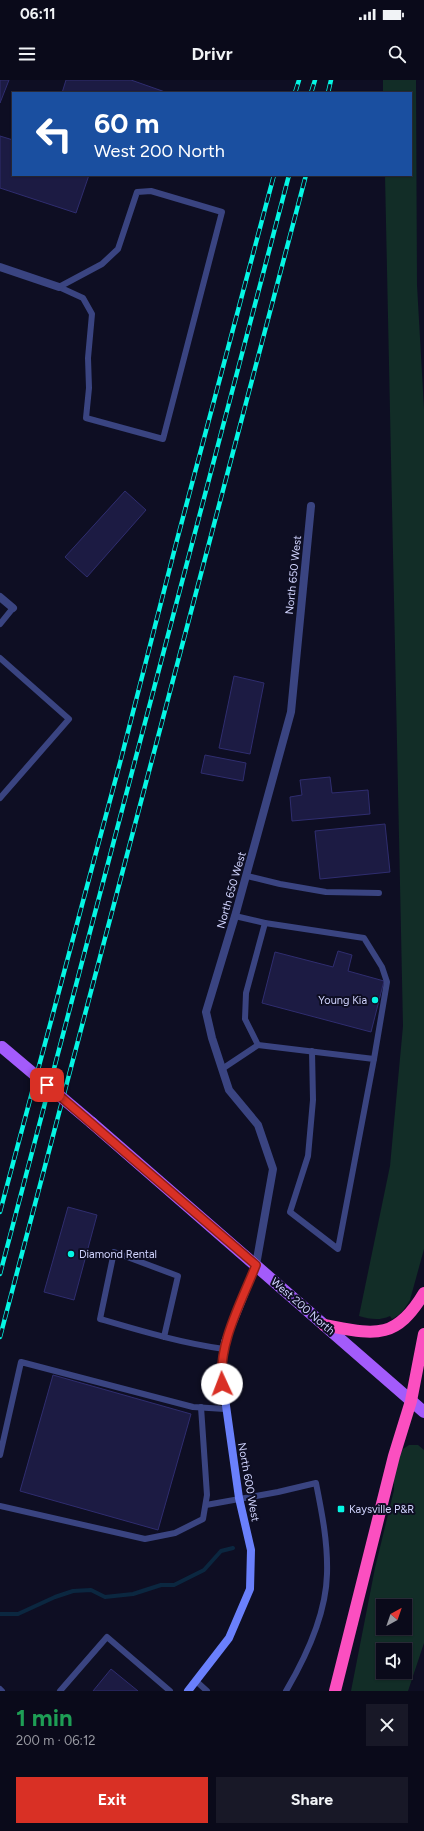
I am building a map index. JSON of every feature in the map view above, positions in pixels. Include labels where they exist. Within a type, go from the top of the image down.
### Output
[{"type":"highway","points":[[324,1324],[366,1333],[381,1332],[391,1329],[404,1320],[415,1309],[424,1293]]},
{"type":"highway","points":[[334,1691],[394,1456],[411,1400],[424,1334]]},
{"type":"main road","name":"West 200 North","points":[[1,1046],[92,1123],[424,1412]]},
{"type":"street","points":[[0,267],[59,287]]},
{"type":"street","name":"North 650 West","points":[[256,1265],[273,1169],[258,1125],[228,1090],[212,1038],[206,1012],[247,876],[290,712],[311,506]]},
{"type":"street","points":[[0,597],[13,608]]},
{"type":"street","name":"North 600 West","points":[[188,1691],[229,1638],[250,1589],[251,1550],[239,1498],[220,1370],[225,1342],[256,1265]]},
{"type":"lane","points":[[151,191],[222,212],[163,439],[86,418],[89,388],[88,358],[92,314],[83,298],[59,287],[102,264],[118,249],[136,192],[151,191]]},
{"type":"lane","points":[[0,624],[13,608]]},
{"type":"lane","points":[[0,658],[69,719],[0,798]]},
{"type":"lane","points":[[247,876],[319,891],[379,893]]},
{"type":"lane","points":[[235,916],[265,923],[364,938],[382,967],[387,982],[338,1249],[290,1212],[308,1156],[313,1100],[312,1052]]},
{"type":"lane","points":[[258,1045],[245,1019],[246,993],[265,923]]},
{"type":"lane","points":[[222,1069],[258,1045],[374,1059]]},
{"type":"lane","points":[[164,1337],[178,1276],[114,1252],[100,1319],[188,1344],[224,1349]]},
{"type":"lane","points":[[0,1456],[21,1362],[193,1407],[225,1409]]},
{"type":"lane","points":[[0,1506],[145,1539],[175,1533],[203,1519],[206,1505],[207,1495],[201,1407]]},
{"type":"lane","points":[[206,1505],[278,1492],[316,1483],[324,1526],[327,1575],[320,1616],[302,1664],[286,1691]]},
{"type":"lane","points":[[60,1691],[107,1637],[170,1691]]},
{"type":"lane","points":[[196,1682],[207,1691]]},
{"type":"green space","points":[[383,80],[416,80],[417,285],[424,409],[424,1249],[410,1300],[400,1313],[392,1319],[390,1316],[382,1319],[374,1319],[359,1316],[390,1166],[403,1026],[385,176],[412,176],[412,92],[383,92]]},
{"type":"green space","points":[[409,1445],[418,1445],[424,1450],[424,1643],[412,1679],[408,1691],[351,1691],[375,1568],[394,1490],[394,1469],[403,1449]]},
{"type":"building","points":[[0,80],[9,80],[0,103]]},
{"type":"building","points":[[66,80],[131,80],[165,92],[62,92]]},
{"type":"building","points":[[0,136],[12,140],[12,176],[89,176],[76,213],[0,188]]},
{"type":"building","points":[[125,491],[146,510],[87,577],[65,557]]},
{"type":"building","points":[[234,676],[264,683],[250,754],[219,748]]},
{"type":"building","points":[[205,755],[246,763],[243,781],[201,773]]},
{"type":"building","points":[[330,777],[332,793],[368,790],[370,814],[292,821],[290,797],[302,795],[300,780]]},
{"type":"building","points":[[385,824],[390,872],[320,879],[315,831]]},
{"type":"building","points":[[338,951],[352,955],[348,971],[384,981],[371,1032],[262,1003],[275,952],[333,967]]},
{"type":"building","name":"Diamond Rental","points":[[68,1207],[97,1215],[74,1300],[44,1292]]},
{"type":"building","points":[[53,1375],[191,1414],[158,1530],[20,1491]]},
{"type":"building","points":[[111,1669],[138,1691],[93,1691]]},
{"type":"waterway","points":[[0,1614],[18,1614],[55,1597],[73,1591],[91,1590],[105,1597],[133,1594],[161,1585],[174,1585],[204,1570],[221,1551],[233,1548]]},
{"type":"railway","points":[[295,92],[299,80]]},
{"type":"railway","points":[[311,92],[315,80]]},
{"type":"railway","points":[[328,92],[331,80]]},
{"type":"railway","points":[[0,1212],[121,759],[177,540],[274,176]]},
{"type":"railway","points":[[0,1274],[289,176]]},
{"type":"railway","points":[[0,1337],[306,176]]},
{"type":"place","name":"Young Kia","points":[[375,1000]]},
{"type":"place","name":"Diamond Rental","points":[[71,1254]]},
{"type":"place","name":"Kaysville P&R","points":[[341,1509]]},
{"type":"route","points":[[47,1085],[256,1265],[225,1342],[220,1370],[222,1384]]}]
